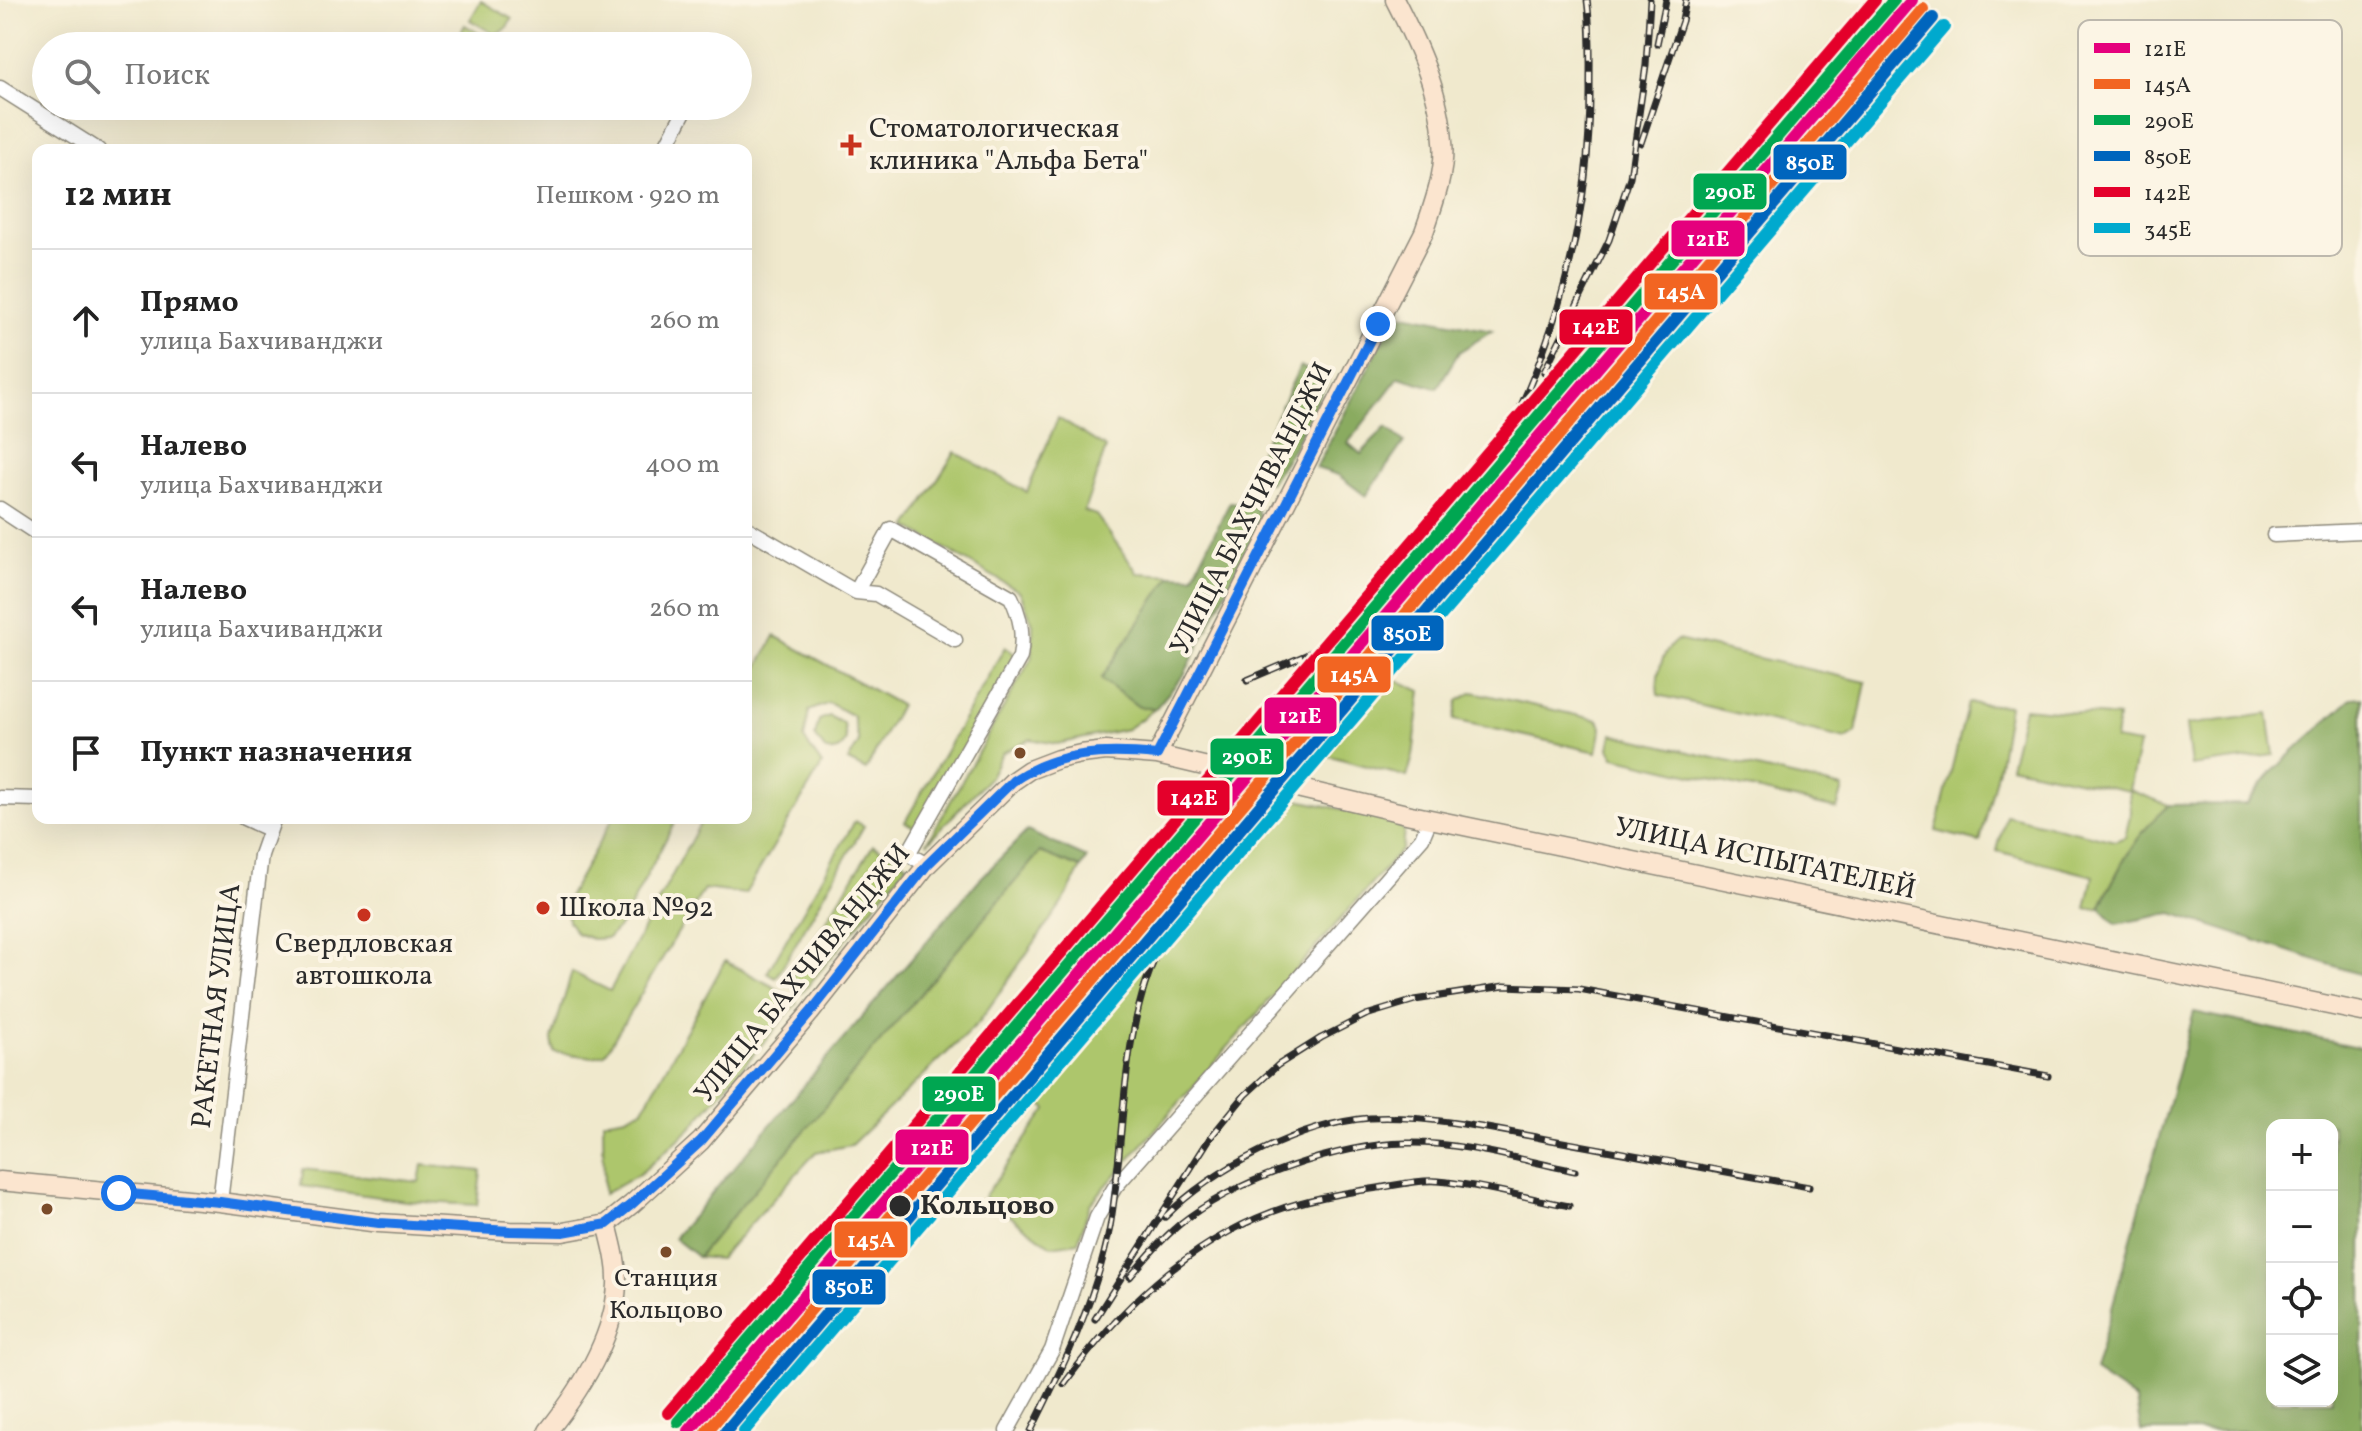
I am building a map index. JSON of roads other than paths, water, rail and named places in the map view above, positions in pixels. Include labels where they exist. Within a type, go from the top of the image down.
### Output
[{"type":"main road","name":"УЛИЦА БАХЧИВАНДЖИ","points":[[0,1181],[220,1202],[379,1223],[510,1231],[563,1232],[607,1224],[632,1204],[701,1141],[810,1013],[927,865],[1013,781],[1029,770],[1081,754],[1106,751],[1157,755],[1424,232],[1439,189],[1444,143],[1436,100],[1395,0]]},
{"type":"main road","name":"УЛИЦА ИСПЫТАТЕЛЕЙ","points":[[1157,755],[1430,819],[2362,1012]]},
{"type":"main road","points":[[548,1431],[567,1407],[601,1347],[608,1328],[617,1285],[607,1224]]},
{"type":"street","points":[[0,88],[32,108]]},
{"type":"street","points":[[51,120],[89,144]]},
{"type":"street","points":[[667,144],[680,120]]},
{"type":"street","points":[[0,509],[32,530]]},
{"type":"street","points":[[856,592],[891,529],[1011,597],[1019,613],[1023,642],[1020,657],[908,854],[927,865]]},
{"type":"street","points":[[752,531],[856,592],[876,594],[955,640]]},
{"type":"street","points":[[2274,535],[2362,531]]},
{"type":"street","points":[[0,798],[32,799]]},
{"type":"street","points":[[1007,1431],[1052,1350],[1097,1217],[1115,1187],[1422,838],[1430,819]]},
{"type":"street","name":"РАКЕТНАЯ УЛИЦА","points":[[220,1202],[261,855],[271,824]]},
{"type":"railway","points":[[1365,624],[1447,526],[1485,473],[1515,419],[1548,339],[1571,256],[1586,171],[1590,85],[1587,0]]},
{"type":"railway","points":[[1544,372],[1609,240],[1630,177],[1646,65],[1650,0]]},
{"type":"railway","points":[[1657,44],[1666,0]]},
{"type":"railway","points":[[1641,143],[1682,21],[1686,0]]},
{"type":"railway","points":[[1247,680],[1306,655],[1372,609]]},
{"type":"railway","points":[[1031,1431],[1078,1332],[1104,1254],[1114,1197],[1131,1045],[1145,985],[1173,921],[1237,821]]},
{"type":"railway","points":[[1095,1319],[1210,1138],[1245,1095],[1278,1065],[1321,1038],[1366,1015],[1415,1000],[1504,986],[1579,989],[2048,1076]]},
{"type":"railway","points":[[1165,1217],[1207,1182],[1260,1151],[1316,1129],[1370,1118],[1464,1124],[1809,1187]]},
{"type":"railway","points":[[1130,1277],[1166,1236],[1202,1208],[1257,1179],[1319,1157],[1380,1145],[1428,1143],[1491,1152],[1575,1171]]},
{"type":"railway","points":[[1064,1384],[1131,1306],[1183,1261],[1241,1226],[1285,1207],[1338,1194],[1431,1181],[1471,1185],[1569,1206]]},
{"type":"place","name":"Стоматологическая клиника \"Альфа Бета\"","points":[[851,145]]},
{"type":"place","name":"Школа №92","points":[[543,908]]},
{"type":"place","name":"Свердловская автошкола","points":[[364,915]]},
{"type":"place","name":"Кольцово","points":[[900,1206]]},
{"type":"place","name":"Станция Кольцово","points":[[666,1252]]}]
